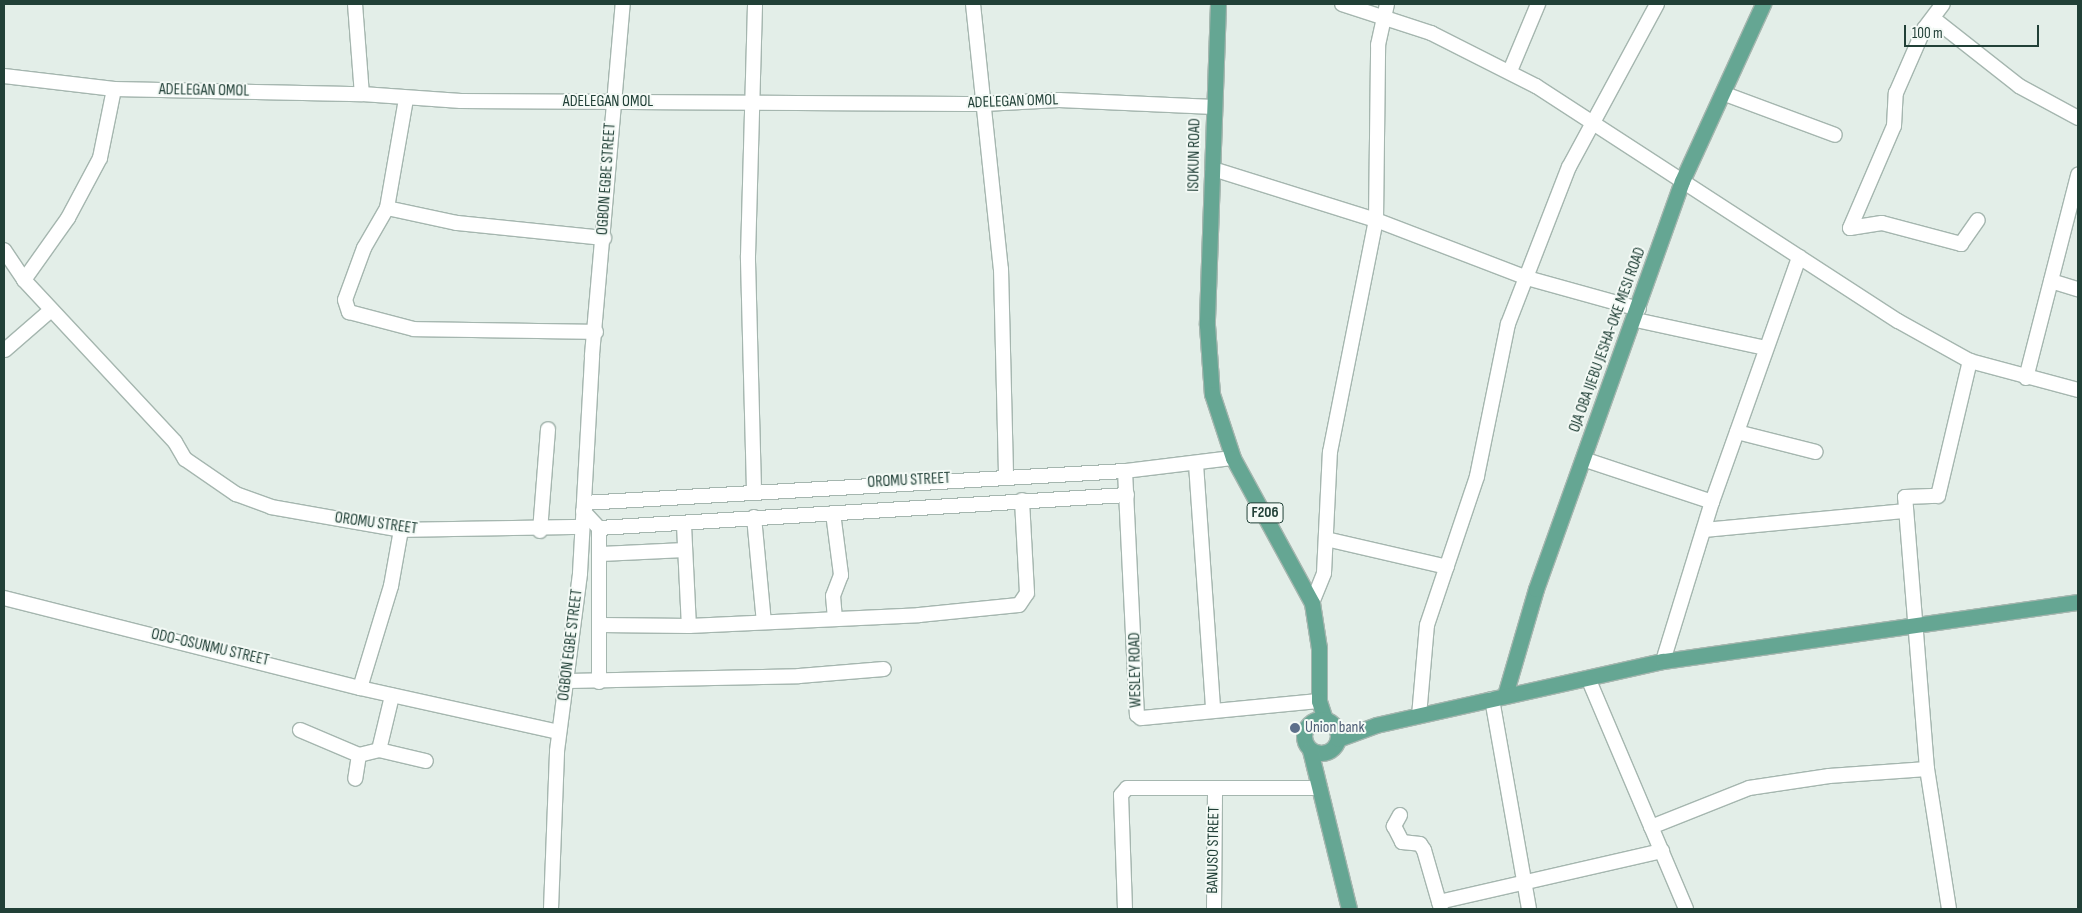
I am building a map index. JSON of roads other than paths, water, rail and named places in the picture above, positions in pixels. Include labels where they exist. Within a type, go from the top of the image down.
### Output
[{"type":"main road","name":"ISOKUN ROAD","points":[[1218,4],[1207,325],[1212,394],[1233,458]]},
{"type":"main road","name":"OJA OBA IJEBU JESHA-OKE MESI ROAD","points":[[1498,697],[1583,459],[1638,314],[1682,181],[1725,94],[1763,4]]},
{"type":"main road","name":"F206","points":[[1233,458],[1312,604],[1319,648],[1318,702],[1304,736],[1320,785],[1349,909]]},
{"type":"main road","points":[[1310,750],[1334,745],[1376,725],[1663,661],[1914,622],[2078,602]]},
{"type":"main road","name":"F206","points":[[1318,702],[1328,721],[1334,745]]},
{"type":"main road","points":[[1308,725],[1328,721],[1376,725]]},
{"type":"main road","points":[[1320,785],[1334,745]]},
{"type":"street","points":[[355,4],[362,94]]},
{"type":"street","name":"OGBON EGBE STREET","points":[[551,909],[559,732],[568,682],[583,507],[592,355],[596,332],[604,238],[612,102],[623,4]]},
{"type":"street","points":[[754,490],[749,314],[755,4]]},
{"type":"street","points":[[973,4],[1001,275],[1006,477]]},
{"type":"street","points":[[1342,4],[1385,10],[1510,71],[1799,257],[1970,361],[2026,378],[2078,390]]},
{"type":"street","points":[[1510,71],[1538,4]]},
{"type":"street","points":[[1419,716],[1427,625],[1477,476],[1508,324],[1569,168],[1657,4]]},
{"type":"street","points":[[1944,4],[1934,19],[1924,29],[1896,93],[1894,126],[1850,228],[1882,223],[1961,244],[1978,220]]},
{"type":"street","points":[[1312,604],[1324,573],[1330,452],[1376,220],[1378,45],[1385,10]]},
{"type":"street","points":[[1934,19],[2019,86],[2078,118]]},
{"type":"street","name":"ADELEGAN OMOL","points":[[4,76],[114,89],[362,94],[406,99],[984,104],[1060,100],[1214,106]]},
{"type":"street","points":[[24,280],[68,218],[100,158],[114,89]]},
{"type":"street","points":[[1725,94],[1835,135]]},
{"type":"street","points":[[406,99],[387,208],[364,248],[345,300],[349,312],[414,330],[596,332]]},
{"type":"street","points":[[1212,169],[1376,220],[1527,278],[1638,314],[1765,348]]},
{"type":"street","points":[[2026,378],[2052,281],[2075,207],[2078,175]]},
{"type":"street","points":[[387,208],[457,223],[604,238]]},
{"type":"street","points":[[4,250],[24,280],[51,310],[5,350]]},
{"type":"street","points":[[1663,661],[1712,502],[1765,348],[1799,257]]},
{"type":"street","points":[[2052,281],[2078,289]]},
{"type":"street","name":"OROMU STREET","points":[[51,310],[175,442],[185,459],[255,502],[401,530],[540,531],[580,527]]},
{"type":"street","points":[[1949,909],[1927,769],[1905,497],[1938,496],[1970,361]]},
{"type":"street","points":[[540,531],[548,430]]},
{"type":"street","points":[[1737,432],[1816,452]]},
{"type":"street","name":"OROMU STREET","points":[[583,507],[754,490],[1125,471],[1196,464],[1233,458]]},
{"type":"street","points":[[1583,459],[1712,502]]},
{"type":"street","points":[[1196,464],[1213,708]]},
{"type":"street","name":"WESLEY ROAD","points":[[1125,471],[1137,715],[1141,718],[1213,708],[1318,702]]},
{"type":"street","points":[[599,528],[684,525],[754,517],[1127,495]]},
{"type":"street","points":[[602,625],[690,626],[972,611],[1024,602],[1022,500]]},
{"type":"street","points":[[583,507],[599,528],[602,625],[599,682]]},
{"type":"street","points":[[1704,530],[1906,511]]},
{"type":"street","points":[[833,513],[841,574],[833,596],[835,618]]},
{"type":"street","points":[[754,517],[764,622]]},
{"type":"street","points":[[684,525],[690,626]]},
{"type":"street","points":[[360,688],[391,586],[401,530]]},
{"type":"street","points":[[1326,539],[1447,567]]},
{"type":"street","points":[[601,554],[685,550]]},
{"type":"street","name":"ODO-OSUNMU STREET","points":[[4,598],[54,609],[392,696],[559,732]]},
{"type":"street","points":[[568,682],[884,669]]},
{"type":"street","points":[[1588,678],[1686,909]]},
{"type":"street","points":[[380,750],[392,696]]},
{"type":"street","points":[[1498,697],[1529,909]]},
{"type":"street","points":[[300,730],[359,755],[380,750],[426,760]]},
{"type":"street","points":[[355,779],[359,755]]},
{"type":"street","points":[[1651,827],[1748,788],[1829,776],[1927,769]]},
{"type":"street","points":[[1125,909],[1121,795],[1127,788],[1215,790],[1320,785]]},
{"type":"street","name":"BANUSO STREET","points":[[1214,909],[1215,790]]},
{"type":"street","points":[[1400,814],[1394,826],[1402,842],[1420,844],[1424,850],[1440,906],[1662,851]]},
{"type":"place","name":"Union bank","points":[[1295,728]]}]
